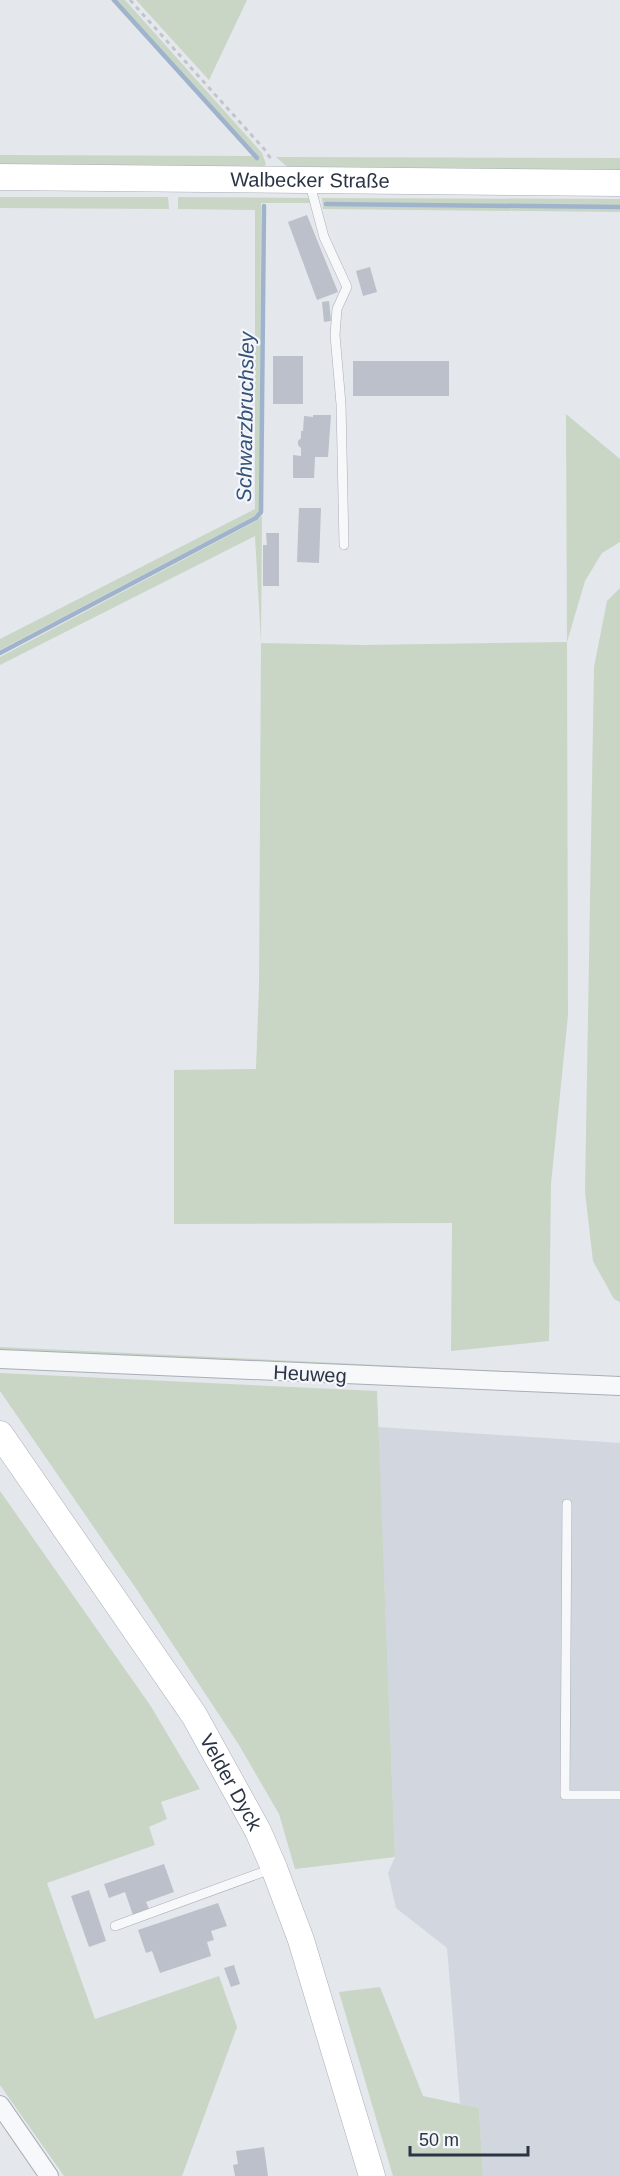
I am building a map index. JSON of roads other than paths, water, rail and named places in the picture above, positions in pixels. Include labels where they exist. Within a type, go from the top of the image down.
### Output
[{"type":"main road","name":"Walbecker Straße","points":[[0,177],[620,183]]},
{"type":"main road","name":"Velder Dyck","points":[[0,1434],[194,1715],[258,1831],[274,1868],[319,1996],[372,2176]]},
{"type":"street","name":"Heuweg","points":[[0,1359],[620,1386]]},
{"type":"street","points":[[0,2105],[49,2176]]},
{"type":"lane","points":[[309,179],[324,237],[348,287],[338,309],[335,335],[341,404],[344,544]]},
{"type":"lane","points":[[567,1504],[565,1795],[620,1795]]},
{"type":"lane","points":[[116,1926],[274,1868]]},
{"type":"waterway","points":[[114,0],[257,158]]},
{"type":"waterway","name":"Schwarzbruchsley","points":[[326,204],[620,207]]},
{"type":"waterway","name":"Schwarzbruchsley","points":[[0,653],[256,518],[261,512],[264,206]]}]
